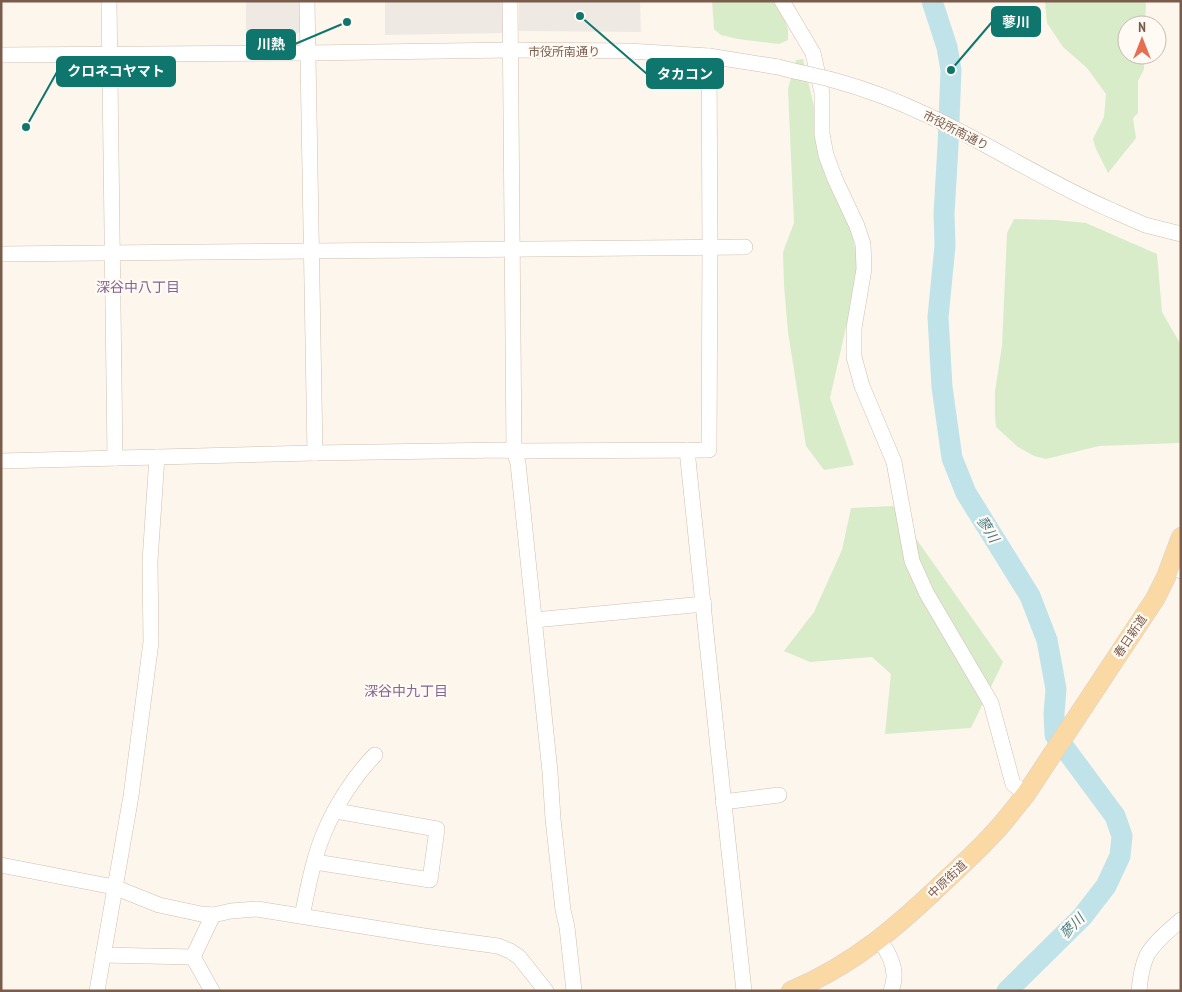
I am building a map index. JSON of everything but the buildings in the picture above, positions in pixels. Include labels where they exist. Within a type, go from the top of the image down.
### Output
[{"type":"main road","name":"春日新道","points":[[1068,729],[1155,599],[1166,577],[1176,567],[1181,537]]},
{"type":"main road","name":"中原街道","points":[[791,991],[854,958],[879,940],[918,906],[1003,823],[1026,794],[1068,729]]},
{"type":"street","points":[[109,1],[115,458]]},
{"type":"street","points":[[307,1],[315,453]]},
{"type":"street","points":[[510,1],[514,451],[518,463],[550,772],[552,819],[574,991]]},
{"type":"street","points":[[782,1],[813,53],[822,93],[822,134],[826,155],[863,244],[864,270],[854,328],[854,356],[862,386],[894,462],[912,561],[927,594],[991,703],[1014,784],[1026,794]]},
{"type":"street","name":"市役所南通り","points":[[1,55],[510,50],[629,51],[709,56],[778,67],[833,80],[879,95],[953,127],[1066,189],[1111,210],[1146,225],[1181,234]]},
{"type":"street","points":[[1,461],[503,450],[708,450],[709,56]]},
{"type":"street","points":[[1,254],[745,247]]},
{"type":"street","points":[[687,450],[744,991]]},
{"type":"street","points":[[97,991],[131,796],[151,642],[150,561],[157,457]]},
{"type":"street","points":[[534,620],[704,604]]},
{"type":"street","points":[[302,916],[324,833],[352,783],[374,755]]},
{"type":"street","points":[[723,802],[779,796]]},
{"type":"street","points":[[315,862],[430,880],[437,829],[336,811]]},
{"type":"street","points":[[1,865],[114,887],[158,905],[201,914],[212,915],[231,910],[257,909],[498,946],[519,957],[546,991]]},
{"type":"street","points":[[193,957],[212,915]]},
{"type":"street","points":[[1138,991],[1147,955],[1165,933],[1181,920]]},
{"type":"street","points":[[879,940],[893,962],[893,985],[890,991]]},
{"type":"street","points":[[103,955],[193,957]]},
{"type":"street","points":[[193,957],[212,991]]},
{"type":"shaded area","points":[[246,1],[301,1],[302,30],[292,37],[246,39]]},
{"type":"shaded area","points":[[385,1],[503,1],[504,33],[385,35]]},
{"type":"shaded area","points":[[519,1],[640,1],[641,32],[519,31]]},
{"type":"green space","points":[[712,1],[778,1],[788,29],[788,40],[779,44],[721,35],[714,29]]},
{"type":"green space","points":[[1141,1],[1146,3],[1145,15],[1117,15],[1117,65],[1144,65],[1144,69],[1138,81],[1138,113],[1133,118],[1136,138],[1108,173],[1093,139],[1104,117],[1106,94],[1087,68],[1063,47],[1047,23],[1045,2]]},
{"type":"green space","points":[[803,59],[819,128],[851,229],[858,274],[830,398],[854,465],[824,470],[806,446],[788,332],[784,285],[783,252],[794,223],[788,89],[796,60]]},
{"type":"green space","points":[[1014,219],[1086,223],[1157,254],[1162,312],[1181,345],[1181,437],[1179,443],[1099,446],[1046,459],[1034,456],[1018,447],[996,427],[995,391],[1002,346],[1007,233]]},
{"type":"green space","points":[[893,506],[1003,662],[971,728],[885,734],[891,674],[872,657],[810,662],[784,651],[814,612],[842,550],[851,508]]},
{"type":"waterway","name":"蓼川","points":[[932,1],[947,47],[951,70],[944,214],[945,246],[938,317],[942,387],[952,458],[966,493],[1030,596],[1047,640],[1056,689],[1055,735],[1115,816],[1122,836],[1120,856],[1106,886],[1082,917],[1007,991]]},
{"type":"place","name":"タカコン","points":[[580,16]]},
{"type":"place","name":"川熱","points":[[347,22]]},
{"type":"place","name":"蓼川","points":[[951,70]]},
{"type":"place","name":"クロネコヤマト","points":[[26,127]]},
{"type":"district","name":"深谷中八丁目","points":[[138,287]]},
{"type":"district","name":"深谷中九丁目","points":[[406,691]]}]
